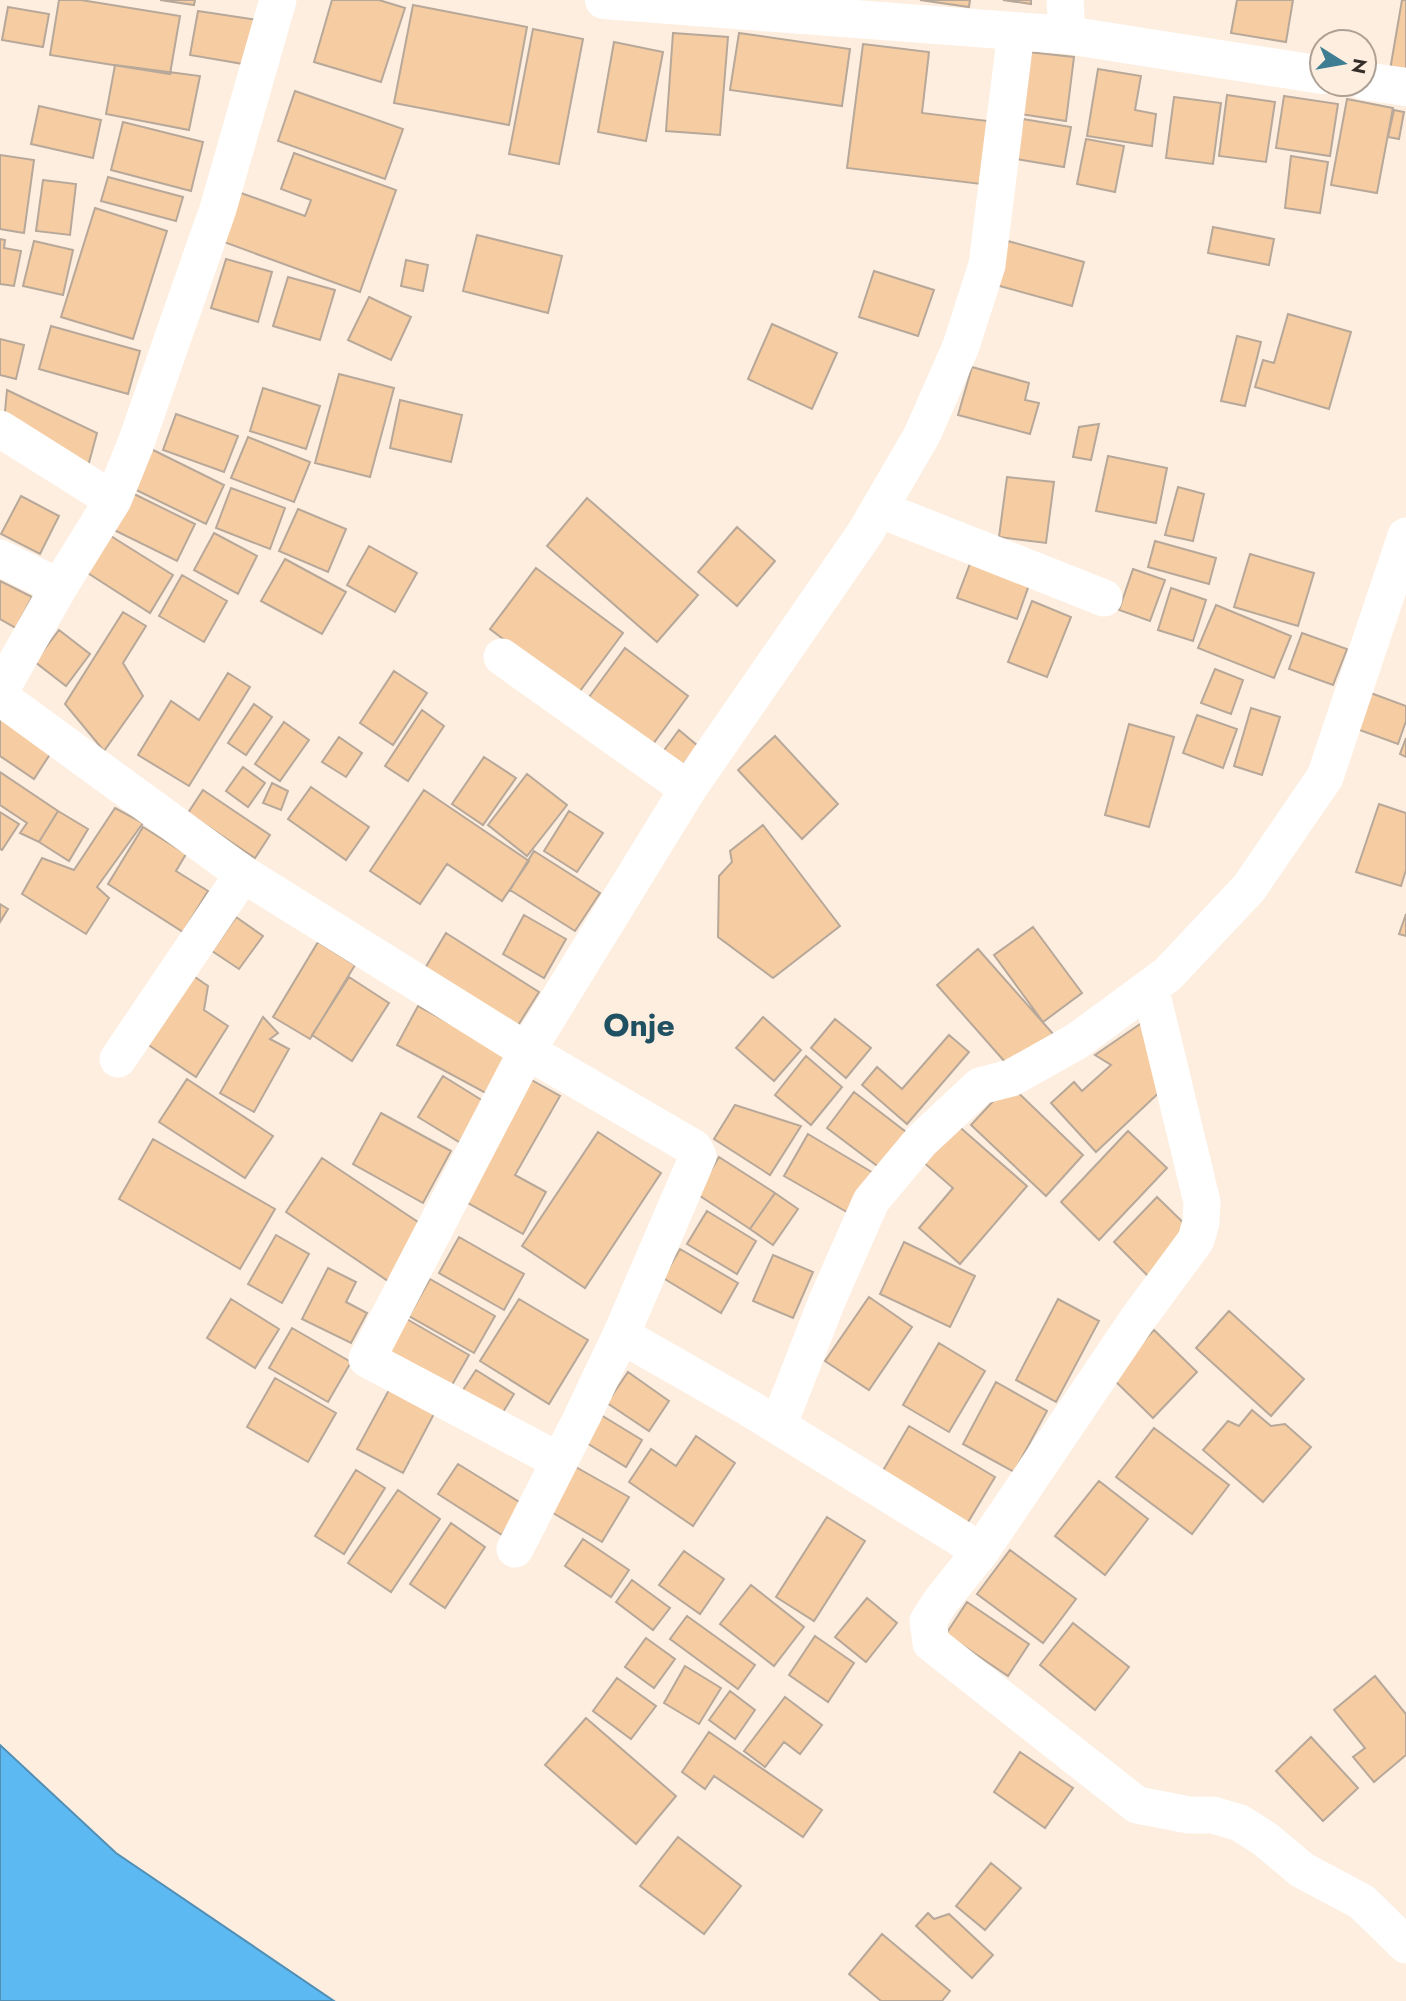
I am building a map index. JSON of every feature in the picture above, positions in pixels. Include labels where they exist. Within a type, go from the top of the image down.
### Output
[{"type":"street","points":[[0,691],[59,587],[113,500],[136,443],[218,209],[278,0]]},
{"type":"street","points":[[604,0],[705,5],[1016,32],[1066,18],[1308,72]]},
{"type":"street","points":[[559,1461],[367,1359],[527,1051],[688,789],[865,533],[922,435],[961,346],[987,265],[1016,32]]},
{"type":"street","points":[[1378,83],[1406,87]]},
{"type":"street","points":[[0,429],[113,500]]},
{"type":"street","points":[[879,509],[1104,598]]},
{"type":"street","points":[[778,1426],[827,1301],[872,1201],[921,1141],[981,1086],[1011,1078],[1077,1041],[1168,974],[1249,888],[1325,776],[1406,536]]},
{"type":"street","points":[[0,558],[59,587]]},
{"type":"street","points":[[502,657],[688,789]]},
{"type":"street","points":[[0,697],[243,874],[527,1051],[694,1147],[698,1156],[621,1335],[515,1549]]},
{"type":"street","points":[[118,1059],[243,874]]},
{"type":"street","points":[[1150,987],[1202,1202],[1200,1228],[1196,1240],[1136,1320],[981,1551],[928,1621],[932,1643],[1137,1805],[1182,1814],[1213,1815],[1240,1823],[1265,1839],[1302,1870],[1362,1902],[1406,1945]]},
{"type":"street","points":[[621,1335],[778,1426],[981,1551]]},
{"type":"water","points":[[0,1745],[116,1853],[334,2001],[0,2001]]},
{"type":"building","points":[[59,0],[81,0],[180,16],[170,74],[50,55]]},
{"type":"building","points":[[160,0],[195,0],[194,5]]},
{"type":"building","points":[[332,0],[379,0],[405,8],[381,82],[314,62]]},
{"type":"building","points":[[920,0],[970,0],[969,7]]},
{"type":"building","points":[[1003,0],[1031,0],[1031,4]]},
{"type":"building","points":[[1237,0],[1293,0],[1286,42],[1231,33]]},
{"type":"building","points":[[1402,0],[1406,0],[1406,73],[1390,70]]},
{"type":"building","points":[[413,5],[527,27],[509,125],[394,103]]},
{"type":"building","points":[[8,7],[49,14],[43,47],[2,40]]},
{"type":"building","points":[[198,11],[257,20],[249,65],[190,55]]},
{"type":"building","points":[[533,29],[583,39],[559,164],[509,154]]},
{"type":"building","points":[[673,33],[728,37],[720,135],[666,131]]},
{"type":"building","points":[[739,33],[850,49],[842,106],[730,90]]},
{"type":"building","points":[[614,42],[663,52],[646,141],[598,132]]},
{"type":"building","points":[[863,44],[929,52],[922,113],[988,121],[981,184],[847,168]]},
{"type":"building","points":[[1028,52],[1074,57],[1066,121],[1020,114]]},
{"type":"building","points":[[115,65],[200,76],[189,130],[106,114]]},
{"type":"building","points":[[1098,69],[1141,76],[1135,110],[1156,114],[1152,146],[1087,136]]},
{"type":"building","points":[[295,91],[403,129],[385,179],[278,141]]},
{"type":"building","points":[[1227,95],[1275,102],[1266,162],[1219,156]]},
{"type":"building","points":[[1284,96],[1338,104],[1330,156],[1276,148]]},
{"type":"building","points":[[1174,97],[1221,103],[1213,164],[1166,158]]},
{"type":"building","points":[[1347,99],[1393,108],[1377,193],[1331,185]]},
{"type":"building","points":[[39,106],[101,120],[93,158],[31,144]]},
{"type":"building","points":[[1394,110],[1404,112],[1399,139],[1388,137]]},
{"type":"building","points":[[1023,119],[1071,127],[1064,167],[1016,159]]},
{"type":"building","points":[[123,122],[203,142],[191,191],[111,170]]},
{"type":"building","points":[[1086,139],[1124,146],[1115,192],[1077,184]]},
{"type":"building","points":[[294,153],[396,190],[360,292],[213,238],[230,189],[305,216],[311,200],[281,189]]},
{"type":"building","points":[[0,155],[34,160],[24,233],[0,229]]},
{"type":"building","points":[[1291,156],[1328,162],[1320,213],[1285,208]]},
{"type":"building","points":[[108,177],[183,197],[176,221],[101,201]]},
{"type":"building","points":[[43,180],[76,184],[70,235],[36,231]]},
{"type":"building","points":[[95,208],[167,231],[133,339],[61,317]]},
{"type":"building","points":[[1213,227],[1274,239],[1269,265],[1208,253]]},
{"type":"building","points":[[477,235],[562,256],[548,313],[463,291]]},
{"type":"building","points":[[0,239],[5,240],[4,248],[21,251],[14,286],[0,284]]},
{"type":"building","points":[[34,241],[73,250],[63,295],[23,286]]},
{"type":"building","points":[[1008,241],[1084,262],[1072,306],[996,285]]},
{"type":"building","points":[[226,259],[272,272],[258,322],[211,308]]},
{"type":"building","points":[[406,260],[428,265],[423,291],[401,286]]},
{"type":"building","points":[[874,271],[934,290],[918,336],[859,317]]},
{"type":"building","points":[[288,277],[335,290],[320,340],[273,326]]},
{"type":"building","points":[[369,297],[411,317],[391,360],[348,340]]},
{"type":"building","points":[[1288,314],[1351,332],[1329,409],[1255,387],[1263,360],[1274,363]]},
{"type":"building","points":[[772,324],[837,353],[812,409],[748,379]]},
{"type":"building","points":[[51,326],[140,351],[128,394],[39,369]]},
{"type":"building","points":[[1237,336],[1261,342],[1245,406],[1221,401]]},
{"type":"building","points":[[0,339],[24,345],[16,379],[0,375]]},
{"type":"building","points":[[972,367],[1029,383],[1025,400],[1039,403],[1030,434],[958,415]]},
{"type":"building","points":[[339,374],[394,388],[370,477],[315,463]]},
{"type":"building","points":[[263,388],[320,406],[306,449],[250,431]]},
{"type":"building","points":[[7,390],[97,433],[87,470],[4,422]]},
{"type":"building","points":[[400,400],[462,415],[451,462],[390,448]]},
{"type":"building","points":[[176,414],[238,436],[224,472],[163,450]]},
{"type":"building","points":[[1099,424],[1091,460],[1073,457],[1079,427]]},
{"type":"building","points":[[248,437],[310,462],[294,502],[231,478]]},
{"type":"building","points":[[147,447],[224,485],[206,524],[128,486]]},
{"type":"building","points":[[1108,456],[1167,468],[1156,523],[1096,511]]},
{"type":"building","points":[[1007,477],[1054,482],[1046,543],[999,537]]},
{"type":"building","points":[[1178,487],[1204,494],[1193,541],[1165,535]]},
{"type":"building","points":[[231,488],[285,508],[270,549],[216,528]]},
{"type":"building","points":[[130,492],[195,524],[177,561],[112,529]]},
{"type":"building","points":[[21,496],[59,516],[40,554],[1,534]]},
{"type":"building","points":[[587,498],[698,595],[657,642],[547,546]]},
{"type":"building","points":[[298,509],[346,529],[328,572],[279,551]]},
{"type":"building","points":[[737,527],[775,561],[737,606],[698,572]]},
{"type":"building","points":[[106,533],[173,575],[150,613],[83,570]]},
{"type":"building","points":[[214,533],[257,556],[238,594],[194,570]]},
{"type":"building","points":[[1155,541],[1216,558],[1209,584],[1148,567]]},
{"type":"building","points":[[369,546],[417,573],[395,612],[347,585]]},
{"type":"building","points":[[1250,554],[1314,573],[1298,626],[1234,607]]},
{"type":"building","points":[[285,559],[346,592],[322,634],[261,601]]},
{"type":"building","points":[[971,561],[1030,582],[1017,619],[957,598]]},
{"type":"building","points":[[536,568],[623,633],[577,695],[490,629]]},
{"type":"building","points":[[1133,569],[1165,580],[1150,621],[1119,610]]},
{"type":"building","points":[[182,575],[227,601],[204,642],[159,616]]},
{"type":"building","points":[[0,581],[32,597],[16,628],[0,619]]},
{"type":"building","points":[[1171,588],[1206,600],[1193,641],[1158,630]]},
{"type":"building","points":[[1032,601],[1071,617],[1047,677],[1008,662]]},
{"type":"building","points":[[1216,605],[1291,636],[1274,678],[1198,648]]},
{"type":"building","points":[[123,612],[146,626],[123,663],[143,696],[104,751],[65,704]]},
{"type":"building","points":[[59,630],[90,654],[66,686],[35,662]]},
{"type":"building","points":[[1302,633],[1347,649],[1333,685],[1289,669]]},
{"type":"building","points":[[625,648],[688,696],[653,744],[589,697]]},
{"type":"building","points":[[1215,669],[1243,680],[1231,714],[1201,703]]},
{"type":"building","points":[[394,671],[427,693],[393,745],[360,723]]},
{"type":"building","points":[[228,673],[250,687],[189,786],[138,755],[171,701],[199,720]]},
{"type":"building","points":[[1368,692],[1406,706],[1406,721],[1398,744],[1354,728]]},
{"type":"building","points":[[254,704],[272,717],[246,755],[228,743]]},
{"type":"building","points":[[1251,708],[1280,717],[1262,775],[1234,766]]},
{"type":"building","points":[[422,710],[444,726],[408,781],[385,766]]},
{"type":"building","points":[[1197,715],[1237,729],[1223,768],[1183,753]]},
{"type":"building","points":[[0,717],[54,748],[34,779],[0,756]]},
{"type":"building","points":[[284,722],[309,740],[280,781],[255,764]]},
{"type":"building","points":[[1129,724],[1174,737],[1149,827],[1105,815]]},
{"type":"building","points":[[679,730],[698,746],[677,772],[659,757]]},
{"type":"building","points":[[775,736],[838,804],[802,839],[738,770]]},
{"type":"building","points":[[339,737],[362,753],[346,777],[322,762]]},
{"type":"building","points":[[1406,738],[1406,757],[1400,754]]},
{"type":"building","points":[[484,757],[516,778],[483,825],[452,804]]},
{"type":"building","points":[[243,767],[265,783],[248,807],[226,791]]},
{"type":"building","points":[[0,772],[58,811],[39,842],[20,833],[27,823],[0,805]]},
{"type":"building","points":[[527,774],[567,805],[527,856],[488,825]]},
{"type":"building","points":[[272,783],[288,791],[281,810],[263,803]]},
{"type":"building","points":[[311,787],[369,827],[346,860],[288,819]]},
{"type":"building","points":[[203,790],[270,835],[255,858],[188,813]]},
{"type":"building","points":[[424,790],[529,861],[502,901],[447,864],[420,904],[370,871]]},
{"type":"building","points":[[1379,804],[1406,813],[1406,870],[1401,886],[1356,872]]},
{"type":"building","points":[[115,808],[143,823],[97,887],[109,898],[86,934],[22,894],[42,858],[74,870]]},
{"type":"building","points":[[58,811],[88,829],[69,861],[39,842]]},
{"type":"building","points":[[569,811],[603,833],[577,872],[544,851]]},
{"type":"building","points":[[0,812],[19,824],[2,850],[0,849]]},
{"type":"building","points":[[763,825],[840,926],[773,978],[718,937],[719,876],[732,862],[730,851]]},
{"type":"building","points":[[143,827],[186,854],[176,871],[208,891],[183,932],[108,884]]},
{"type":"building","points":[[534,851],[600,893],[575,931],[510,890]]},
{"type":"building","points":[[0,904],[8,909],[0,922]]},
{"type":"building","points":[[1406,914],[1406,936],[1399,934]]},
{"type":"building","points":[[524,915],[566,939],[544,978],[503,954]]},
{"type":"building","points":[[236,917],[263,936],[239,969],[212,951]]},
{"type":"building","points":[[1033,927],[1082,993],[1043,1022],[994,955]]},
{"type":"building","points":[[446,933],[539,992],[517,1027],[424,970]]},
{"type":"building","points":[[318,942],[355,965],[310,1039],[273,1017]]},
{"type":"building","points":[[978,949],[1054,1035],[1013,1071],[937,985]]},
{"type":"building","points":[[192,975],[208,986],[204,1010],[228,1026],[196,1077],[147,1044]]},
{"type":"building","points":[[349,977],[389,1003],[352,1061],[312,1035]]},
{"type":"building","points":[[418,1006],[514,1058],[493,1097],[397,1045]]},
{"type":"building","points":[[263,1017],[278,1033],[270,1039],[289,1049],[254,1112],[220,1093]]},
{"type":"building","points":[[763,1017],[801,1050],[774,1081],[736,1048]]},
{"type":"building","points":[[835,1019],[871,1048],[846,1078],[811,1048]]},
{"type":"building","points":[[1143,1022],[1165,1087],[1096,1152],[1051,1103],[1074,1082],[1082,1091],[1111,1065],[1095,1055]]},
{"type":"building","points":[[949,1035],[969,1052],[907,1124],[862,1085],[877,1067],[902,1089]]},
{"type":"building","points":[[806,1056],[842,1087],[811,1125],[775,1095]]},
{"type":"building","points":[[443,1076],[488,1104],[464,1145],[418,1117]]},
{"type":"building","points":[[528,1078],[560,1096],[515,1175],[546,1192],[523,1234],[461,1199]]},
{"type":"building","points":[[187,1079],[273,1136],[245,1178],[159,1122]]},
{"type":"building","points":[[1009,1084],[1083,1155],[1046,1196],[971,1125]]},
{"type":"building","points":[[854,1092],[910,1135],[884,1171],[827,1128]]},
{"type":"building","points":[[735,1105],[801,1126],[770,1175],[714,1139]]},
{"type":"building","points":[[381,1113],[451,1151],[423,1203],[353,1164]]},
{"type":"building","points":[[955,1123],[1027,1186],[960,1264],[919,1228],[953,1188],[922,1161]]},
{"type":"building","points":[[1128,1131],[1167,1168],[1099,1240],[1061,1202]]},
{"type":"building","points":[[598,1132],[661,1173],[585,1288],[522,1246]]},
{"type":"building","points":[[808,1134],[875,1174],[852,1215],[784,1176]]},
{"type":"building","points":[[153,1139],[275,1209],[240,1269],[119,1199]]},
{"type":"building","points":[[719,1157],[775,1193],[750,1229],[697,1194]]},
{"type":"building","points":[[322,1158],[424,1226],[388,1281],[286,1212]]},
{"type":"building","points":[[775,1193],[798,1209],[773,1245],[750,1229]]},
{"type":"building","points":[[1157,1197],[1195,1234],[1151,1279],[1114,1242]]},
{"type":"building","points":[[707,1211],[756,1241],[737,1274],[687,1244]]},
{"type":"building","points":[[276,1235],[309,1254],[282,1303],[248,1284]]},
{"type":"building","points":[[459,1237],[524,1274],[504,1310],[439,1273]]},
{"type":"building","points":[[904,1242],[975,1276],[950,1327],[880,1294]]},
{"type":"building","points":[[680,1249],[738,1283],[721,1313],[663,1278]]},
{"type":"building","points":[[773,1255],[813,1272],[793,1318],[753,1301]]},
{"type":"building","points":[[328,1268],[356,1282],[346,1302],[367,1313],[351,1343],[302,1319]]},
{"type":"building","points":[[430,1279],[495,1316],[474,1353],[409,1316]]},
{"type":"building","points":[[869,1297],[912,1327],[869,1390],[825,1361]]},
{"type":"building","points":[[231,1299],[279,1329],[255,1368],[207,1338]]},
{"type":"building","points":[[519,1299],[588,1340],[549,1404],[480,1361]]},
{"type":"building","points":[[1058,1299],[1099,1321],[1056,1402],[1016,1380]]},
{"type":"building","points":[[1229,1311],[1304,1379],[1271,1416],[1196,1348]]},
{"type":"building","points":[[405,1318],[469,1355],[448,1392],[384,1355]]},
{"type":"building","points":[[292,1328],[351,1362],[328,1402],[269,1368]]},
{"type":"building","points":[[1154,1330],[1197,1372],[1153,1418],[1110,1376]]},
{"type":"building","points":[[939,1343],[985,1371],[949,1432],[903,1405]]},
{"type":"building","points":[[476,1370],[514,1394],[500,1417],[461,1393]]},
{"type":"building","points":[[628,1372],[669,1401],[649,1431],[607,1403]]},
{"type":"building","points":[[275,1378],[336,1413],[308,1462],[247,1427]]},
{"type":"building","points":[[996,1382],[1047,1411],[1014,1472],[963,1444]]},
{"type":"building","points":[[390,1388],[435,1412],[403,1473],[357,1449]]},
{"type":"building","points":[[1252,1410],[1271,1426],[1285,1424],[1311,1447],[1263,1502],[1203,1450],[1228,1421],[1239,1426]]},
{"type":"building","points":[[601,1415],[642,1440],[626,1467],[585,1442]]},
{"type":"building","points":[[909,1426],[995,1477],[967,1524],[881,1474]]},
{"type":"building","points":[[1154,1428],[1229,1485],[1192,1534],[1116,1477]]},
{"type":"building","points":[[696,1436],[735,1463],[693,1526],[629,1482],[651,1449],[676,1466]]},
{"type":"building","points":[[458,1464],[521,1503],[502,1535],[438,1494]]},
{"type":"building","points":[[574,1466],[629,1497],[602,1542],[548,1510]]},
{"type":"building","points":[[356,1470],[385,1488],[344,1554],[315,1536]]},
{"type":"building","points":[[1099,1481],[1148,1519],[1105,1575],[1055,1536]]},
{"type":"building","points":[[398,1490],[440,1519],[391,1592],[348,1563]]},
{"type":"building","points":[[827,1517],[865,1541],[814,1621],[776,1597]]},
{"type":"building","points":[[451,1523],[485,1547],[445,1608],[410,1584]]},
{"type":"building","points":[[583,1539],[629,1570],[611,1597],[565,1566]]},
{"type":"building","points":[[1010,1550],[1076,1599],[1043,1643],[977,1594]]},
{"type":"building","points":[[684,1551],[724,1579],[700,1614],[659,1585]]},
{"type":"building","points":[[632,1580],[670,1608],[653,1630],[616,1602]]},
{"type":"building","points":[[751,1585],[804,1627],[774,1666],[720,1624]]},
{"type":"building","points":[[867,1598],[897,1623],[866,1662],[835,1637]]},
{"type":"building","points":[[967,1602],[1029,1644],[1008,1676],[946,1634]]},
{"type":"building","points":[[687,1616],[755,1665],[738,1689],[670,1639]]},
{"type":"building","points":[[1073,1623],[1129,1667],[1095,1710],[1040,1665]]},
{"type":"building","points":[[815,1636],[854,1663],[828,1702],[789,1675]]},
{"type":"building","points":[[646,1638],[675,1659],[654,1688],[625,1667]]},
{"type":"building","points":[[685,1666],[721,1688],[699,1724],[664,1703]]},
{"type":"building","points":[[1375,1676],[1406,1714],[1406,1755],[1374,1782],[1353,1757],[1365,1748],[1334,1710]]},
{"type":"building","points":[[617,1678],[656,1706],[631,1739],[593,1711]]},
{"type":"building","points":[[730,1691],[755,1710],[735,1739],[709,1720]]},
{"type":"building","points":[[785,1697],[822,1725],[800,1754],[784,1742],[765,1767],[744,1751]]},
{"type":"building","points":[[586,1718],[676,1796],[636,1844],[545,1765]]},
{"type":"building","points":[[709,1732],[822,1810],[803,1837],[714,1776],[705,1789],[682,1772]]},
{"type":"building","points":[[1311,1737],[1358,1788],[1323,1821],[1276,1771]]},
{"type":"building","points":[[1020,1752],[1073,1788],[1045,1828],[994,1792]]},
{"type":"building","points":[[678,1837],[741,1886],[704,1934],[640,1886]]},
{"type":"building","points":[[991,1863],[1021,1888],[985,1930],[956,1906]]},
{"type":"building","points":[[928,1913],[934,1919],[949,1914],[993,1955],[972,1978],[916,1926]]},
{"type":"building","points":[[882,1934],[950,1991],[942,2001],[881,2001],[849,1974]]},
{"type":"district","name":"Onje","points":[[639,1025]]}]
